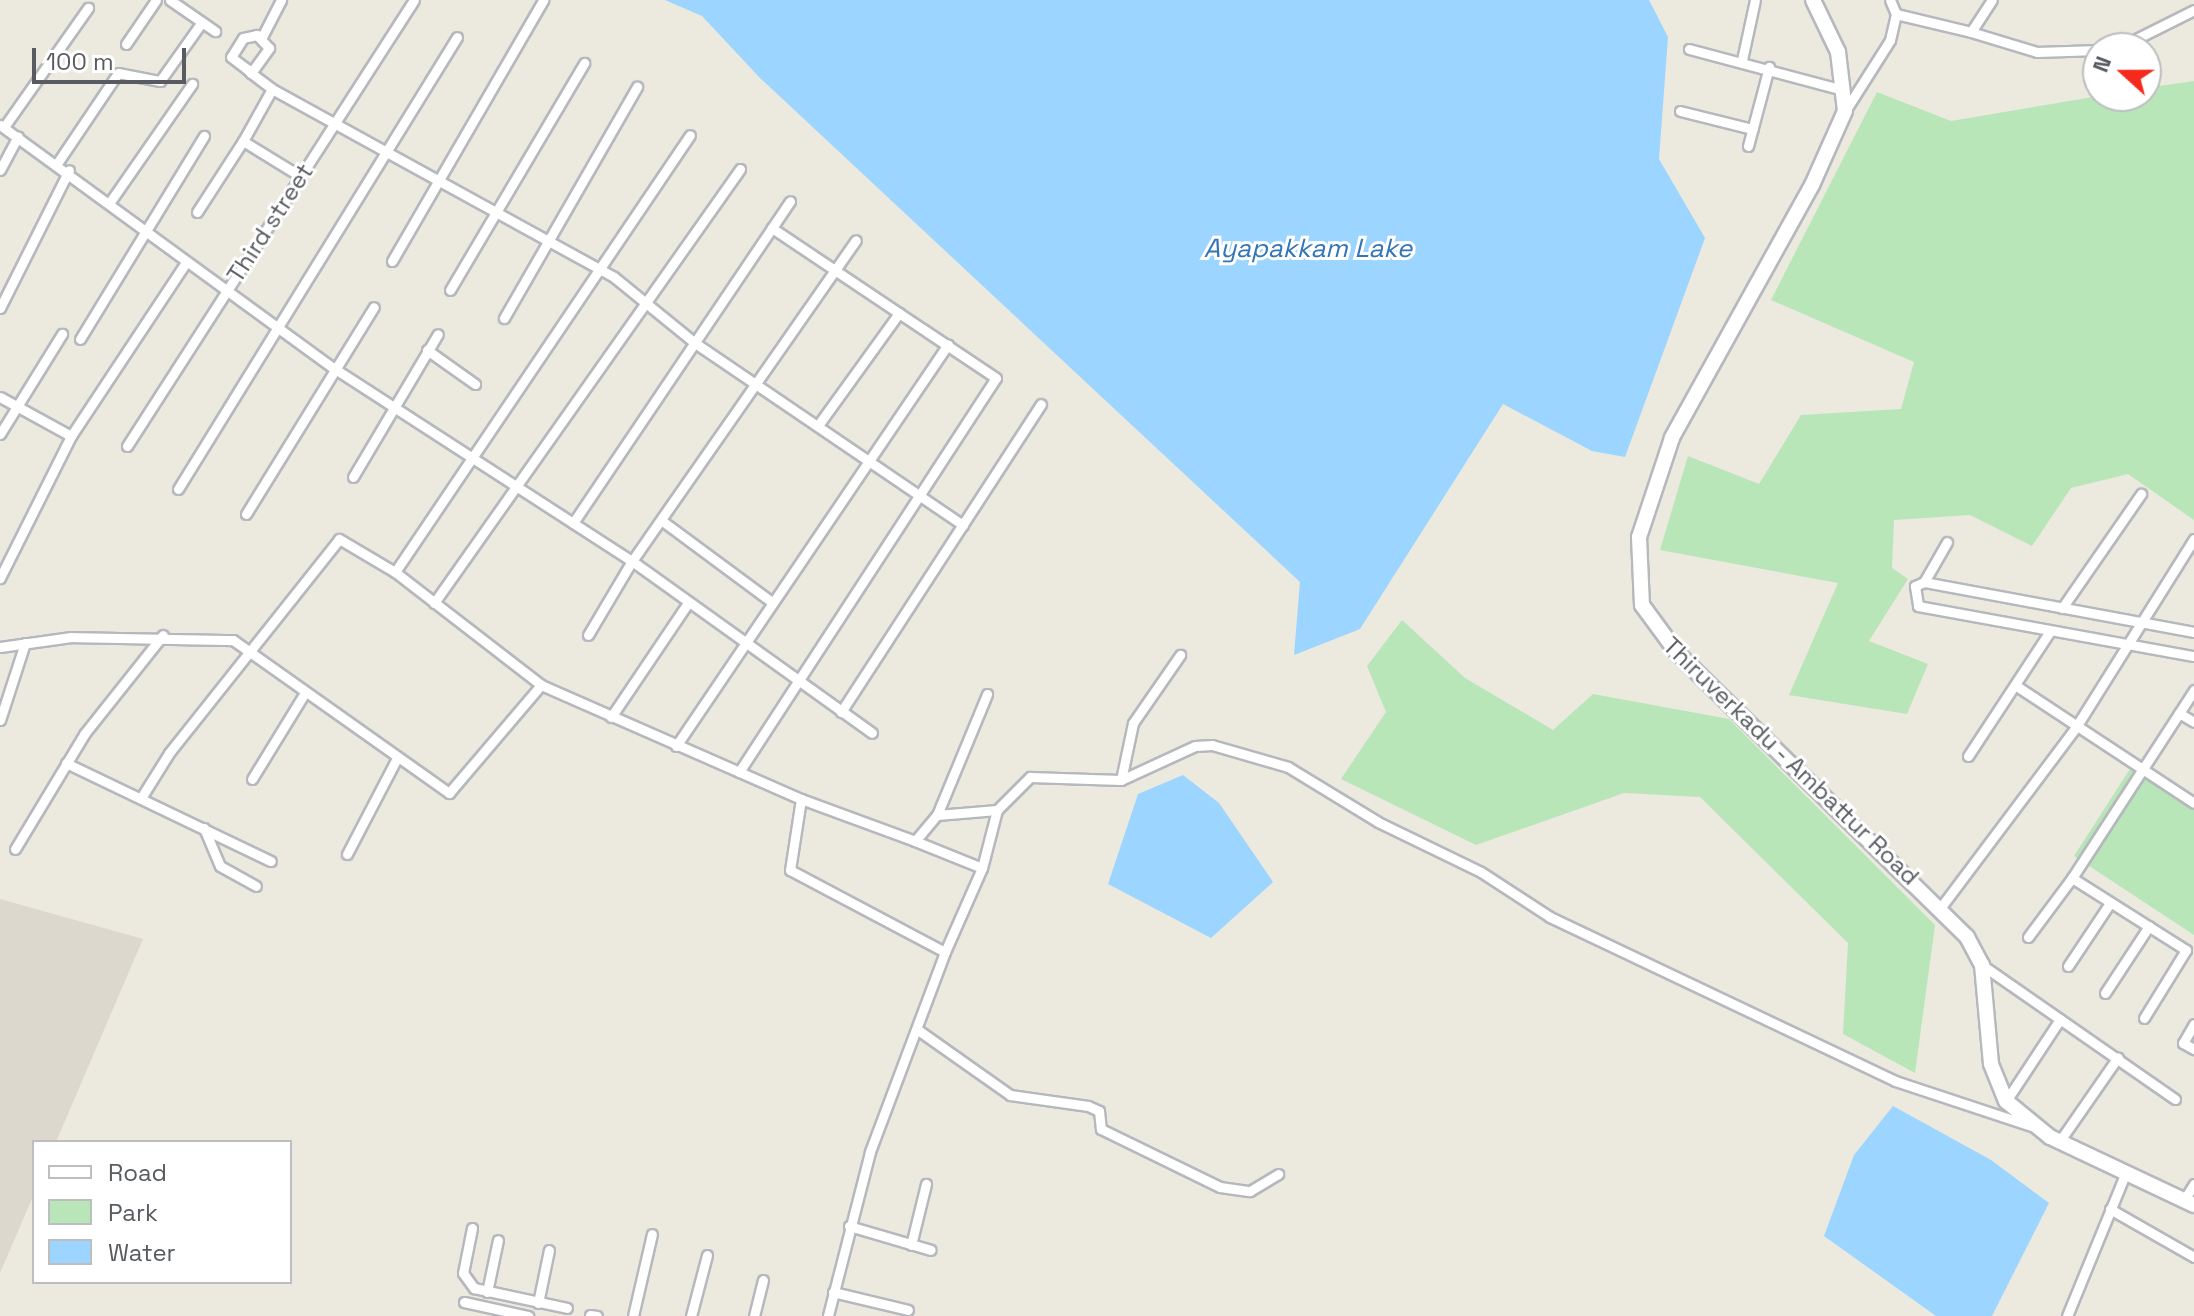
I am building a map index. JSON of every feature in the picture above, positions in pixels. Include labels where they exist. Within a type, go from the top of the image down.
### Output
[{"type":"main road","name":"Thiruverkadu - Ambattur Road","points":[[1813,0],[1838,52],[1845,111],[1812,185],[1672,438],[1639,537],[1637,577],[1650,622],[1678,654],[1941,907],[1982,965]]},
{"type":"main road","points":[[1982,965],[1991,1064],[2006,1101],[2031,1126],[2059,1142],[2189,1202]]},
{"type":"street","points":[[126,44],[156,0]]},
{"type":"street","points":[[262,37],[281,0]]},
{"type":"street","name":"Third street","points":[[127,446],[414,0]]},
{"type":"street","points":[[392,261],[437,178],[543,0]]},
{"type":"street","points":[[1742,60],[1755,0]]},
{"type":"street","points":[[1845,111],[1878,66],[1896,14],[1890,0]]},
{"type":"street","points":[[1971,32],[1992,0]]},
{"type":"street","points":[[173,1],[215,31]]},
{"type":"street","points":[[88,8],[2,126],[69,170],[143,230],[186,262],[229,288],[332,367],[470,461],[632,561],[743,644],[872,733]]},
{"type":"street","points":[[2150,32],[2194,10]]},
{"type":"street","points":[[1896,14],[2037,52],[2082,51]]},
{"type":"street","points":[[58,162],[118,73],[160,81],[202,22]]},
{"type":"street","points":[[251,73],[269,48],[262,37]]},
{"type":"street","points":[[262,37],[243,38],[231,57],[272,89],[599,269],[695,343],[759,381],[963,525]]},
{"type":"street","points":[[178,489],[281,327],[385,149],[457,37]]},
{"type":"street","points":[[1689,49],[1769,67],[1843,90]]},
{"type":"street","points":[[450,290],[584,63]]},
{"type":"street","points":[[1748,146],[1769,67]]},
{"type":"street","points":[[110,202],[192,84]]},
{"type":"street","points":[[504,318],[637,87]]},
{"type":"street","points":[[197,212],[272,89]]},
{"type":"street","points":[[1680,111],[1753,129]]},
{"type":"street","points":[[395,572],[690,135]]},
{"type":"street","points":[[0,170],[18,136]]},
{"type":"street","points":[[80,339],[143,230],[204,136]]},
{"type":"street","points":[[243,141],[300,176]]},
{"type":"street","points":[[434,603],[646,307],[740,169]]},
{"type":"street","points":[[0,308],[69,170]]},
{"type":"street","points":[[573,523],[790,201]]},
{"type":"street","points":[[739,772],[794,680],[996,378],[772,228]]},
{"type":"street","points":[[588,635],[632,561],[856,240]]},
{"type":"street","points":[[0,578],[71,436],[186,262]]},
{"type":"street","points":[[246,514],[332,367],[374,307]]},
{"type":"street","points":[[819,424],[899,313]]},
{"type":"street","points":[[0,434],[62,334]]},
{"type":"street","points":[[353,477],[438,334]]},
{"type":"street","points":[[676,746],[948,345]]},
{"type":"street","points":[[427,350],[475,384]]},
{"type":"street","points":[[0,397],[71,436]]},
{"type":"street","points":[[841,712],[1041,404]]},
{"type":"street","points":[[2062,608],[2141,494]]},
{"type":"street","points":[[661,520],[772,602]]},
{"type":"street","points":[[141,798],[169,753],[251,654],[339,539],[395,572],[541,685],[801,799],[982,868]]},
{"type":"street","points":[[1941,907],[2076,727],[2124,643],[2194,539]]},
{"type":"street","points":[[1924,582],[1947,542]]},
{"type":"street","points":[[2194,632],[1924,582],[1915,586],[1918,606],[2194,656]]},
{"type":"street","points":[[611,717],[688,603]]},
{"type":"street","points":[[1968,756],[2050,631]]},
{"type":"street","points":[[0,647],[163,635],[233,640],[304,694],[449,793],[541,685]]},
{"type":"street","points":[[15,849],[66,763],[163,635]]},
{"type":"street","points":[[0,720],[25,643]]},
{"type":"street","points":[[1121,780],[1133,723],[1180,655]]},
{"type":"street","points":[[2015,685],[2194,803]]},
{"type":"street","points":[[2028,937],[2072,878],[2194,690]]},
{"type":"street","points":[[252,779],[304,694]]},
{"type":"street","points":[[915,841],[937,815],[987,694]]},
{"type":"street","points":[[2179,713],[2194,722]]},
{"type":"street","points":[[828,1316],[870,1152],[945,952],[982,868],[997,810],[1030,777],[1121,780],[1195,746],[1288,767],[1617,952],[1895,1081],[2031,1126]]},
{"type":"street","points":[[347,854],[397,758]]},
{"type":"street","points":[[66,763],[271,861]]},
{"type":"street","points":[[801,799],[790,870],[945,952]]},
{"type":"street","points":[[937,815],[997,810]]},
{"type":"street","points":[[204,828],[220,866],[256,886]]},
{"type":"street","points":[[2072,878],[2190,948],[2144,1018]]},
{"type":"street","points":[[2068,966],[2110,903]]},
{"type":"street","points":[[2105,993],[2149,926]]},
{"type":"street","points":[[1982,965],[2175,1099]]},
{"type":"street","points":[[2006,1101],[2060,1019]]},
{"type":"street","points":[[2194,1024],[2183,1043],[2194,1049]]},
{"type":"street","points":[[918,1030],[1010,1095],[1088,1106],[1099,1111],[1101,1129],[1220,1187],[1250,1191],[1278,1174]]},
{"type":"street","points":[[2059,1142],[2118,1057]]},
{"type":"street","points":[[2067,1316],[2126,1172]]},
{"type":"street","points":[[911,1245],[926,1184]]},
{"type":"street","points":[[2189,1202],[2194,1184]]},
{"type":"street","points":[[2110,1209],[2194,1257]]},
{"type":"street","points":[[849,1226],[931,1250]]},
{"type":"street","points":[[472,1228],[463,1273],[474,1288],[567,1308]]},
{"type":"street","points":[[633,1316],[652,1234]]},
{"type":"street","points":[[487,1292],[498,1240]]},
{"type":"street","points":[[538,1303],[549,1250]]},
{"type":"street","points":[[691,1316],[707,1255]]},
{"type":"street","points":[[754,1316],[763,1280]]},
{"type":"street","points":[[833,1292],[908,1310]]},
{"type":"street","points":[[515,1315],[518,1298]]},
{"type":"street","points":[[464,1302],[528,1316]]},
{"type":"shaded area","points":[[0,899],[143,939],[57,1140],[32,1140],[32,1199],[0,1273]]},
{"type":"green space","points":[[2194,81],[2194,520],[2128,474],[2071,488],[2032,546],[1970,515],[1894,520],[1892,568],[1908,579],[1869,641],[1928,664],[1907,714],[1789,695],[1838,583],[1660,550],[1688,456],[1759,484],[1801,415],[1901,409],[1914,362],[1771,300],[1877,92],[1951,121],[2082,99],[2082,112],[2162,112],[2162,86]]},
{"type":"green space","points":[[1402,620],[1465,678],[1553,730],[1593,694],[1729,719],[1935,925],[1915,1073],[1843,1034],[1848,943],[1700,797],[1624,793],[1476,845],[1341,779],[1386,712],[1367,666]]},
{"type":"green space","points":[[2130,769],[2194,810],[2194,935],[2074,856]]},
{"type":"water","name":"Ayapakkam Lake","points":[[665,0],[1649,0],[1668,37],[1659,159],[1705,238],[1625,457],[1592,451],[1503,404],[1360,629],[1294,655],[1300,582],[760,78],[702,16]]},
{"type":"water","points":[[1183,775],[1219,803],[1273,882],[1211,938],[1108,884],[1138,794]]},
{"type":"water","points":[[1893,1106],[1991,1160],[2049,1203],[1992,1316],[1936,1316],[1824,1236],[1854,1155]]}]
